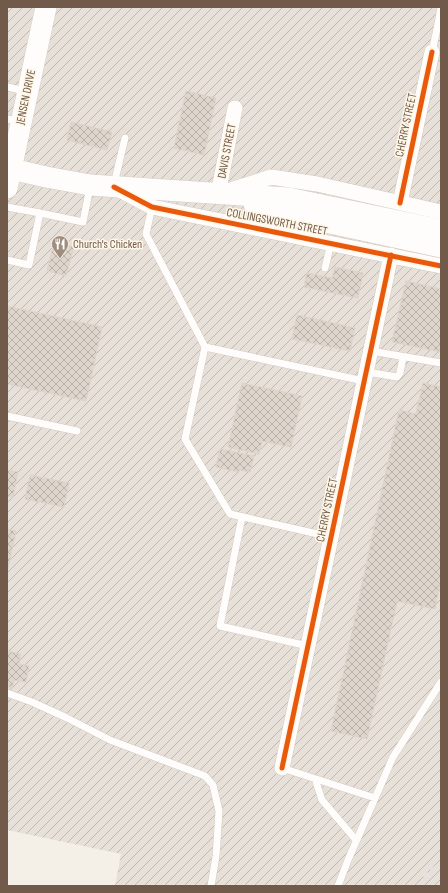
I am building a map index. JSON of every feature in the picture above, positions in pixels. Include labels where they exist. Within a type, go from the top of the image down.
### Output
[{"type":"main road","name":"JENSEN DRIVE","points":[[8,175],[14,120],[28,91],[46,7]]},
{"type":"main road","name":"COLLINGSWORTH STREET","points":[[8,175],[46,177],[90,185],[114,187],[157,188],[218,194],[288,198],[405,231],[441,247]]},
{"type":"main road","name":"COLLINGSWORTH STREET","points":[[405,231],[441,230]]},
{"type":"street","name":"CHERRY STREET","points":[[400,203],[432,52]]},
{"type":"street","name":"DAVIS STREET","points":[[218,194],[235,108]]},
{"type":"street","name":"COLLINGSWORTH STREET","points":[[218,194],[271,177],[317,184],[441,212]]},
{"type":"street","name":"COLLINGSWORTH STREET","points":[[114,187],[152,207],[441,266]]},
{"type":"street","name":"CHERRY STREET","points":[[282,768],[391,256]]},
{"type":"lane","points":[[432,52],[441,7]]},
{"type":"lane","points":[[7,87],[28,91]]},
{"type":"lane","points":[[114,187],[125,138]]},
{"type":"lane","points":[[7,207],[83,222],[90,185]]},
{"type":"lane","points":[[152,207],[146,234],[205,347],[185,440],[230,514],[331,537]]},
{"type":"lane","points":[[7,260],[29,264],[40,213]]},
{"type":"lane","points":[[325,268],[331,243]]},
{"type":"lane","points":[[205,347],[366,376],[397,377],[400,373],[403,357]]},
{"type":"lane","points":[[371,351],[441,363]]},
{"type":"lane","points":[[7,416],[78,431]]},
{"type":"lane","points":[[242,517],[220,626],[308,646]]},
{"type":"lane","points":[[338,886],[356,840],[393,757],[441,682]]},
{"type":"lane","points":[[7,693],[32,702],[110,740],[205,776],[213,785],[219,810],[216,856],[211,886]]},
{"type":"lane","points":[[282,768],[375,798]]},
{"type":"lane","points":[[316,779],[322,800],[356,840]]},
{"type":"shaded area","points":[[7,7],[441,7],[441,886],[115,886],[121,854],[7,830]]},
{"type":"building","points":[[186,91],[216,98],[204,155],[174,148]]},
{"type":"building","points":[[71,122],[112,132],[107,150],[67,140]]},
{"type":"building","name":"Church's Chicken","points":[[54,242],[74,247],[66,276],[47,271]]},
{"type":"building","points":[[335,267],[363,273],[358,298],[304,287],[307,273],[332,278]]},
{"type":"building","points":[[406,281],[441,289],[441,352],[392,342]]},
{"type":"building","points":[[7,306],[102,327],[86,401],[7,384]]},
{"type":"building","points":[[297,315],[355,328],[350,351],[292,339]]},
{"type":"building","points":[[242,383],[302,396],[291,447],[262,441],[259,454],[228,447]]},
{"type":"building","points":[[423,383],[441,387],[441,579],[435,609],[397,601],[367,739],[331,731],[399,410],[416,414]]},
{"type":"building","points":[[220,449],[254,456],[250,472],[240,470],[239,472],[216,467]]},
{"type":"building","points":[[7,470],[18,472],[13,497],[7,496]]},
{"type":"building","points":[[30,475],[69,483],[64,507],[25,499]]},
{"type":"building","points":[[7,529],[16,531],[7,573]]},
{"type":"building","points":[[7,651],[21,654],[19,664],[29,666],[26,682],[14,680],[12,688],[7,686]]},
{"type":"railway","points":[[419,886],[441,852]]},
{"type":"cycle path","points":[[400,203],[432,52]]},
{"type":"cycle path","points":[[114,187],[152,207],[441,266]]},
{"type":"cycle path","points":[[282,768],[391,255]]},
{"type":"place","name":"Church's Chicken","points":[[60,259]]}]
